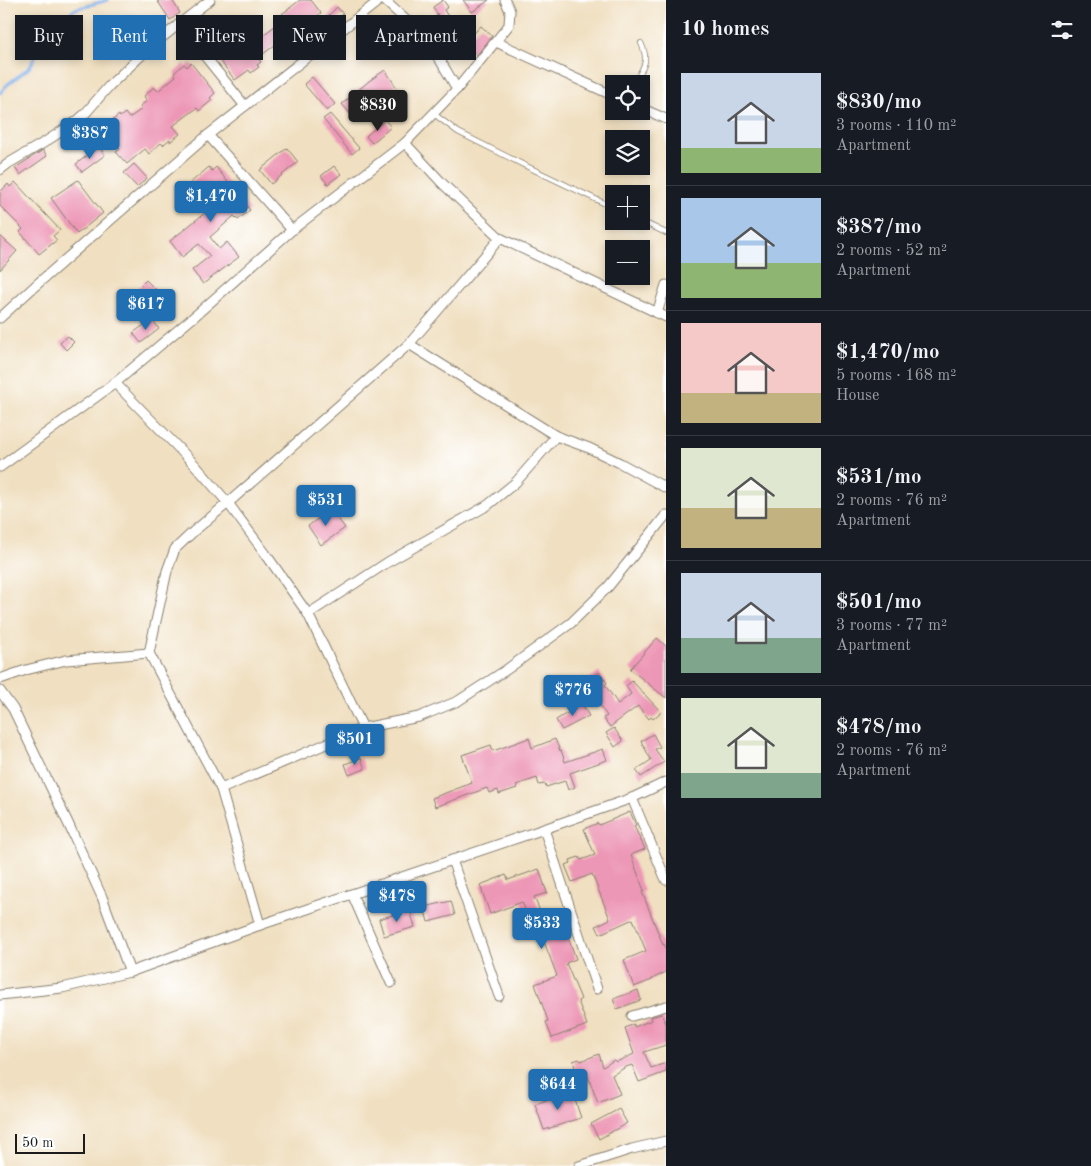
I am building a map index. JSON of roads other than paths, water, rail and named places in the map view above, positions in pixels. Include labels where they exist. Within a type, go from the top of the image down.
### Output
[{"type":"street","points":[[191,15],[210,0]]},
{"type":"street","points":[[0,318],[208,135],[380,0]]},
{"type":"street","points":[[384,0],[408,22],[440,60],[456,89]]},
{"type":"street","points":[[0,467],[114,383],[196,315],[292,230],[405,143],[456,89],[509,25],[510,12],[506,0]]},
{"type":"street","points":[[0,170],[9,162],[77,121],[150,47],[176,26]]},
{"type":"street","points":[[496,42],[605,92]]},
{"type":"street","points":[[208,60],[245,106]]},
{"type":"street","points":[[650,112],[666,119]]},
{"type":"street","points":[[208,135],[292,230]]},
{"type":"street","points":[[405,143],[442,183],[500,238],[666,317]]},
{"type":"street","points":[[260,925],[221,789],[149,653],[166,571],[175,549],[194,531],[409,344],[500,238]]},
{"type":"street","points":[[657,313],[666,285]]},
{"type":"street","points":[[409,344],[556,436],[589,448],[666,488]]},
{"type":"street","points":[[114,383],[195,465],[228,503],[265,553],[308,614],[363,728]]},
{"type":"street","points":[[308,614],[388,562],[488,505],[516,482],[556,436]]},
{"type":"street","points":[[221,789],[363,728],[419,717],[458,701],[506,670],[571,623],[608,587],[666,515]]},
{"type":"street","points":[[0,679],[66,660],[149,653]]},
{"type":"street","points":[[0,691],[13,709],[68,823],[102,897],[130,972]]},
{"type":"street","points":[[0,995],[62,988],[130,972],[260,925],[632,798],[666,782]]},
{"type":"street","points":[[632,798],[666,880]]},
{"type":"street","points":[[544,829],[597,989]]},
{"type":"street","points":[[452,860],[499,996]]},
{"type":"street","points":[[352,894],[391,983]]},
{"type":"street","points":[[632,1016],[666,1006]]},
{"type":"street","points":[[578,1166],[632,1149],[666,1141]]},
{"type":"lane","points":[[639,75],[646,62],[646,56],[641,43]]},
{"type":"lane","points":[[434,113],[458,132],[605,204]]},
{"type":"lane","points":[[650,225],[666,233]]},
{"type":"waterway","points":[[0,93],[30,67],[44,37],[75,9],[108,0]]}]
